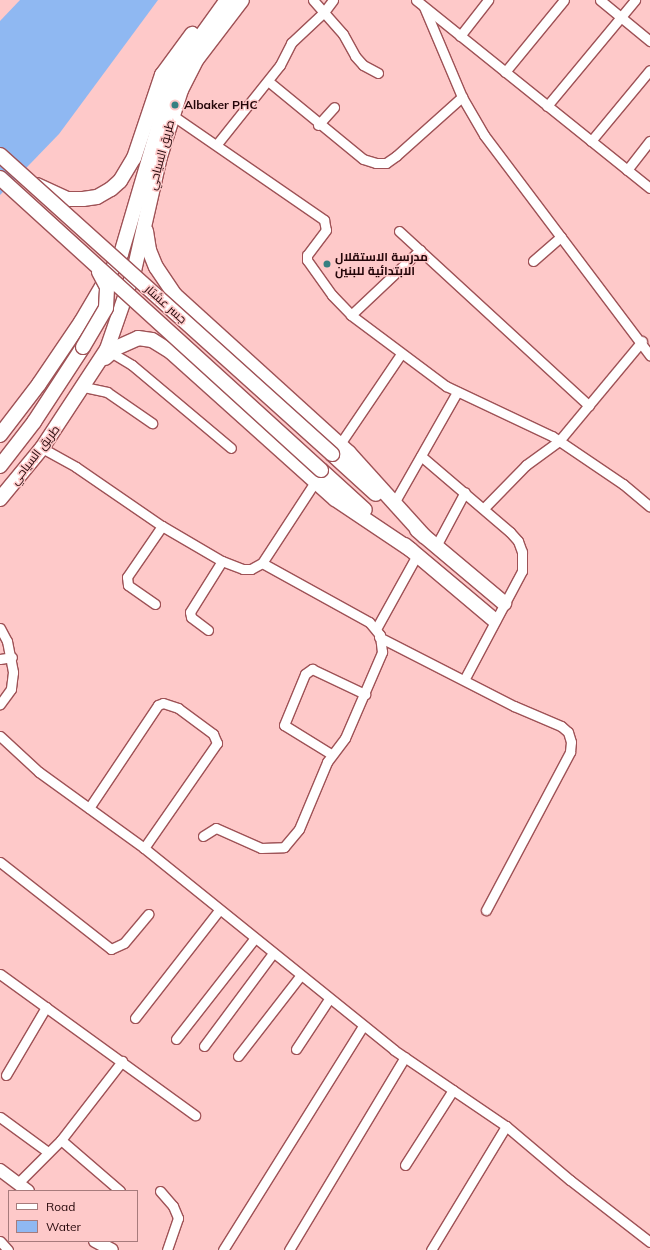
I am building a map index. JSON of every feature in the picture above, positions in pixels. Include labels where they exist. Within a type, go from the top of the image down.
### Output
[{"type":"main road","points":[[21,174],[52,193],[68,199],[97,197],[111,189],[127,172],[162,75],[172,59],[221,0]]},
{"type":"main road","name":"طريق السياحي","points":[[0,435],[39,384],[81,322],[121,254],[162,111],[178,70],[226,0]]},
{"type":"main road","name":"طريق السياحي","points":[[0,499],[42,448],[109,351],[134,271],[147,211],[172,115],[197,59],[242,0]]},
{"type":"main road","name":"جسر عشتار","points":[[0,155],[336,449]]},
{"type":"main road","name":"جسر عشتار","points":[[0,178],[321,470],[414,552]]},
{"type":"main road","points":[[147,211],[149,250],[156,267],[175,295],[394,503],[424,536]]},
{"type":"main road","points":[[0,466],[34,422],[84,347],[106,308],[108,298],[104,278],[85,255]]},
{"type":"main road","points":[[109,351],[126,341],[138,338],[152,340],[171,352],[335,499],[414,552],[494,620]]},
{"type":"main road","points":[[336,449],[424,536],[504,603]]},
{"type":"street","points":[[313,0],[342,34],[355,56],[363,65],[378,73]]},
{"type":"street","points":[[217,144],[280,65],[291,43],[324,12],[333,0]]},
{"type":"street","points":[[460,36],[488,0]]},
{"type":"street","points":[[505,72],[564,0]]},
{"type":"street","points":[[600,0],[650,41]]},
{"type":"street","points":[[547,106],[635,0]]},
{"type":"street","points":[[419,2],[650,188]]},
{"type":"street","points":[[419,2],[462,97],[484,135],[642,341],[650,355]]},
{"type":"street","points":[[591,141],[650,70]]},
{"type":"street","points":[[268,81],[318,125],[363,159],[376,163],[386,163],[462,97]]},
{"type":"street","points":[[318,125],[334,107]]},
{"type":"street","points":[[172,115],[217,144],[324,220],[326,230],[307,255],[307,260],[332,295],[351,315],[401,354],[457,392],[559,440],[623,484],[650,507]]},
{"type":"street","points":[[627,170],[650,141]]},
{"type":"street","points":[[399,231],[589,406]]},
{"type":"street","points":[[533,261],[561,237]]},
{"type":"street","points":[[351,315],[420,250]]},
{"type":"street","points":[[484,508],[526,465],[559,440],[642,341]]},
{"type":"street","points":[[109,351],[132,366],[231,448]]},
{"type":"street","points":[[336,449],[401,354]]},
{"type":"street","points":[[84,387],[107,392],[152,423]]},
{"type":"street","points":[[394,503],[457,392]]},
{"type":"street","points":[[42,448],[76,468],[162,526],[222,560],[243,569],[251,569],[262,563],[315,482]]},
{"type":"street","points":[[421,456],[484,508],[518,541],[522,552],[522,571],[494,620],[464,680]]},
{"type":"street","points":[[436,546],[465,492]]},
{"type":"street","points":[[155,604],[128,585],[127,577],[162,526]]},
{"type":"street","points":[[203,836],[209,830],[216,828],[261,848],[284,847],[299,829],[332,754],[345,738],[365,694],[382,652],[378,633],[414,552]]},
{"type":"street","points":[[208,630],[191,617],[190,612],[222,560]]},
{"type":"street","points":[[262,563],[360,616],[378,633],[514,706],[562,726],[568,732],[571,742],[570,752],[486,910]]},
{"type":"street","points":[[0,628],[12,657],[11,689],[0,704]]},
{"type":"street","points":[[0,659],[12,657]]},
{"type":"street","points":[[332,754],[284,725],[305,674],[312,669],[365,694]]},
{"type":"street","points":[[89,808],[158,705],[163,703],[178,708],[213,734],[217,742],[144,848]]},
{"type":"street","points":[[0,736],[39,772],[144,848],[363,1026],[405,1057],[506,1126],[570,1180],[650,1242]]},
{"type":"street","points":[[0,862],[111,949],[124,943],[148,914]]},
{"type":"street","points":[[135,1018],[219,910]]},
{"type":"street","points":[[176,1039],[255,938]]},
{"type":"street","points":[[204,1046],[273,952]]},
{"type":"street","points":[[1,976],[122,1061],[195,1115]]},
{"type":"street","points":[[238,1056],[300,976]]},
{"type":"street","points":[[296,1049],[329,999]]},
{"type":"street","points":[[6,1075],[46,1007]]},
{"type":"street","points":[[223,1250],[363,1026]]},
{"type":"street","points":[[289,1250],[405,1057]]},
{"type":"street","points":[[18,1183],[61,1140],[122,1061]]},
{"type":"street","points":[[405,1165],[453,1090]]},
{"type":"street","points":[[0,1117],[48,1152]]},
{"type":"street","points":[[431,1250],[506,1126]]},
{"type":"street","points":[[61,1140],[119,1190]]},
{"type":"street","points":[[0,1170],[27,1190]]},
{"type":"street","points":[[160,1191],[173,1206],[178,1218],[167,1250]]},
{"type":"street","points":[[0,1241],[8,1250]]},
{"type":"water","points":[[20,0],[158,0],[59,134],[0,195],[0,21]]},
{"type":"place","name":"Albaker PHC","points":[[175,105]]},
{"type":"place","name":"مدرسة الاستقلال الابتدائية للبنين","points":[[327,264]]}]
